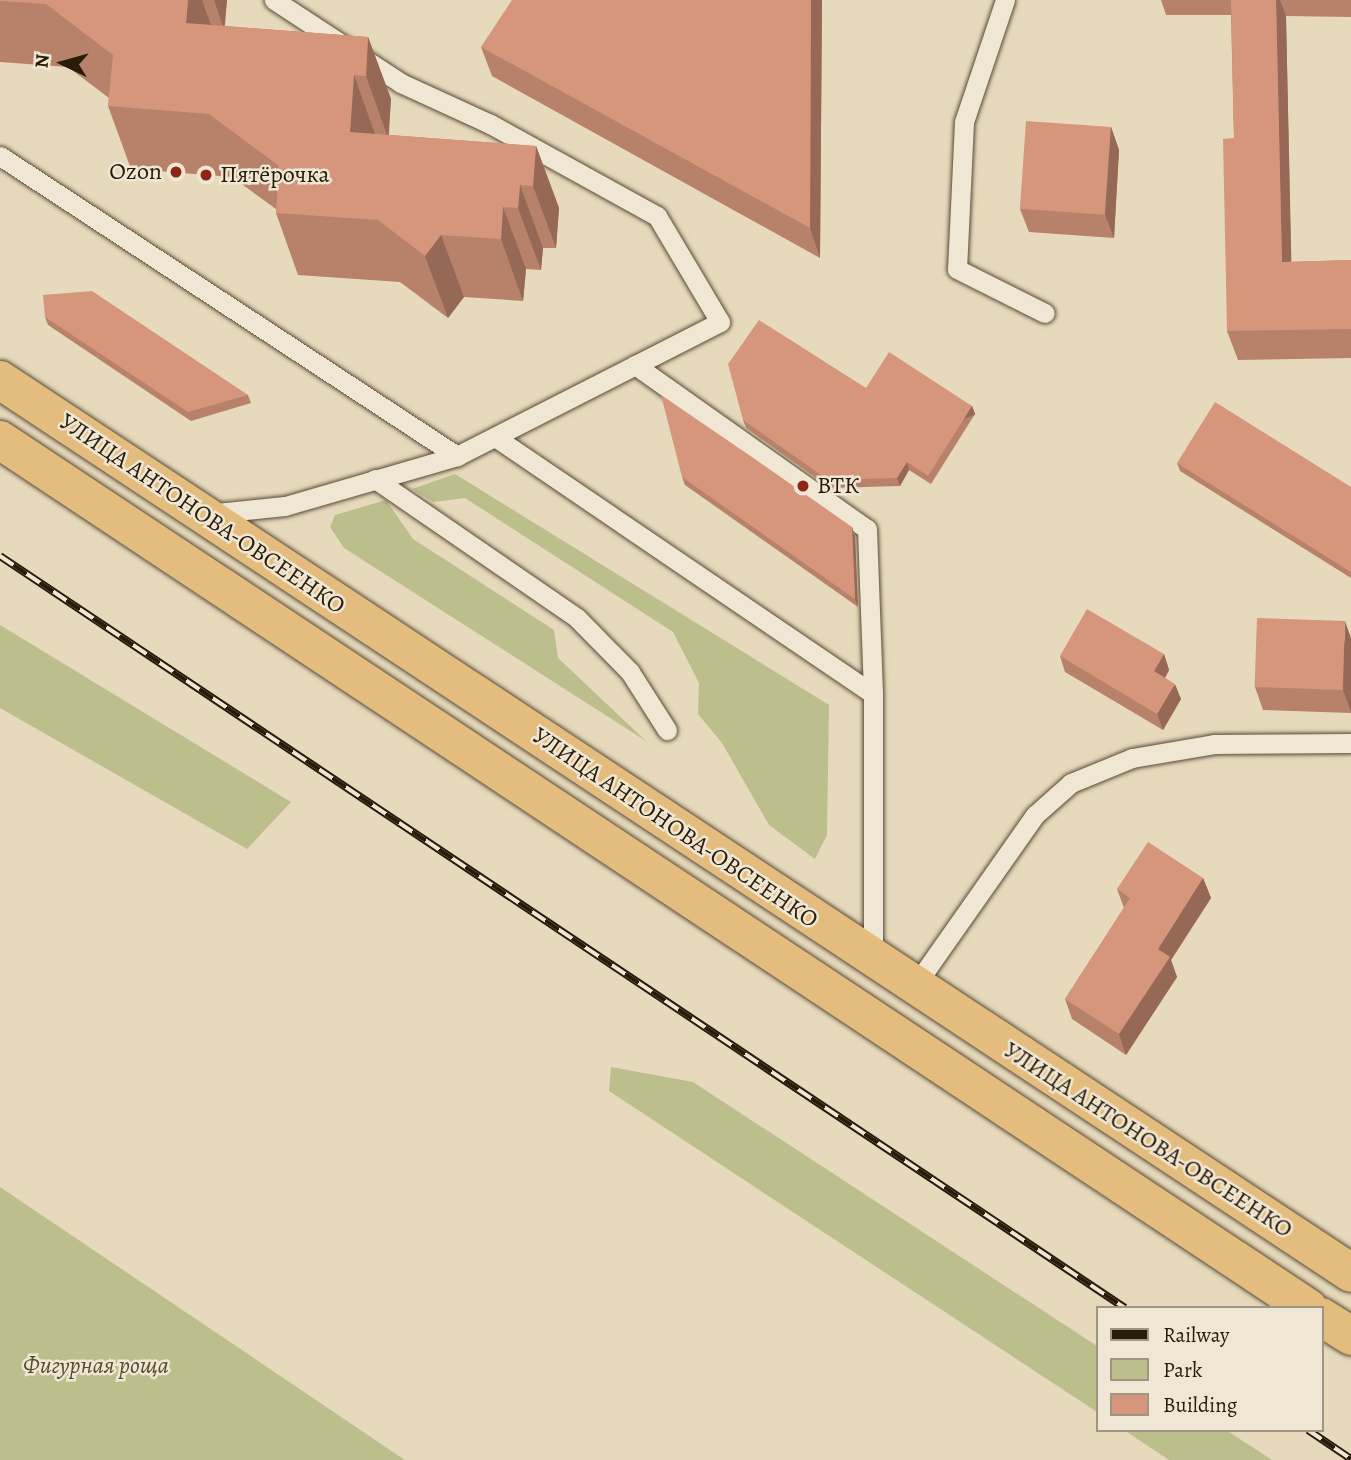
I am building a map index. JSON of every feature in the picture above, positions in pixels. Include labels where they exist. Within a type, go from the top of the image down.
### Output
[{"type":"highway","name":"УЛИЦА АНТОНОВА-ОВСЕЕНКО","points":[[0,380],[873,960],[1351,1273]]},
{"type":"highway","name":"УЛИЦА АНТОНОВА-ОВСЕЕНКО","points":[[0,440],[1305,1306]]},
{"type":"highway","points":[[1323,1318],[1351,1336]]},
{"type":"lane","points":[[202,514],[285,506],[457,456],[720,322],[657,216],[490,124],[401,83],[274,0]]},
{"type":"lane","points":[[1005,0],[964,122],[957,269],[1045,313]]},
{"type":"lane","points":[[0,156],[457,456]]},
{"type":"lane","points":[[635,365],[867,529],[873,694],[873,960]]},
{"type":"lane","points":[[495,437],[873,694]]},
{"type":"lane","points":[[376,479],[577,618],[630,672],[667,730]]},
{"type":"lane","points":[[914,987],[1035,815],[1071,783],[1132,758],[1214,744],[1351,743]]},
{"type":"green space","points":[[455,474],[829,705],[827,835],[815,859],[769,825],[722,743],[698,714],[699,683],[673,632],[465,498],[433,502],[412,489]]},
{"type":"green space","points":[[386,500],[413,539],[554,630],[558,658],[646,741],[344,548],[330,527],[335,515]]},
{"type":"green space","points":[[0,625],[291,802],[247,849],[0,708]]},
{"type":"green space","points":[[611,1067],[693,1082],[1096,1345],[1096,1411],[609,1091]]},
{"type":"green space","name":"Фигурная роща","points":[[0,1187],[405,1460],[0,1460]]},
{"type":"green space","points":[[1127,1432],[1229,1432],[1272,1460],[1169,1460]]},
{"type":"building","points":[[0,0],[188,0],[186,23],[368,37],[366,76],[354,75],[350,132],[536,146],[533,186],[520,185],[518,208],[503,207],[501,239],[441,235],[425,256],[378,220],[276,213],[279,166],[209,114],[108,106],[113,55],[46,4]]},
{"type":"building","points":[[512,0],[811,0],[810,228],[481,47]]},
{"type":"building","points":[[1231,0],[1276,0],[1282,262],[1351,260],[1351,329],[1227,331],[1223,139],[1234,138]]},
{"type":"building","points":[[1026,121],[1111,127],[1105,215],[1020,209]]},
{"type":"building","points":[[92,291],[248,395],[188,412],[45,317],[43,295]]},
{"type":"building","points":[[759,320],[866,388],[889,352],[972,406],[928,476],[907,462],[897,478],[828,480],[743,420],[728,364]]},
{"type":"building","points":[[661,395],[852,527],[855,599],[682,477]]},
{"type":"building","points":[[1215,402],[1351,487],[1351,572],[1177,463]]},
{"type":"building","points":[[1087,609],[1164,654],[1154,671],[1175,684],[1157,714],[1060,656]]},
{"type":"building","points":[[1257,618],[1345,621],[1343,690],[1255,687]]},
{"type":"building","points":[[1148,842],[1203,878],[1158,949],[1170,957],[1119,1034],[1065,999],[1130,898],[1117,889]]},
{"type":"railway","points":[[0,556],[1122,1306]]},
{"type":"railway","points":[[1311,1432],[1351,1459]]},
{"type":"place","name":"Ozon","points":[[176,172]]},
{"type":"place","name":"Пятёрочка","points":[[206,175]]},
{"type":"place","name":"ВТК","points":[[803,486]]}]
